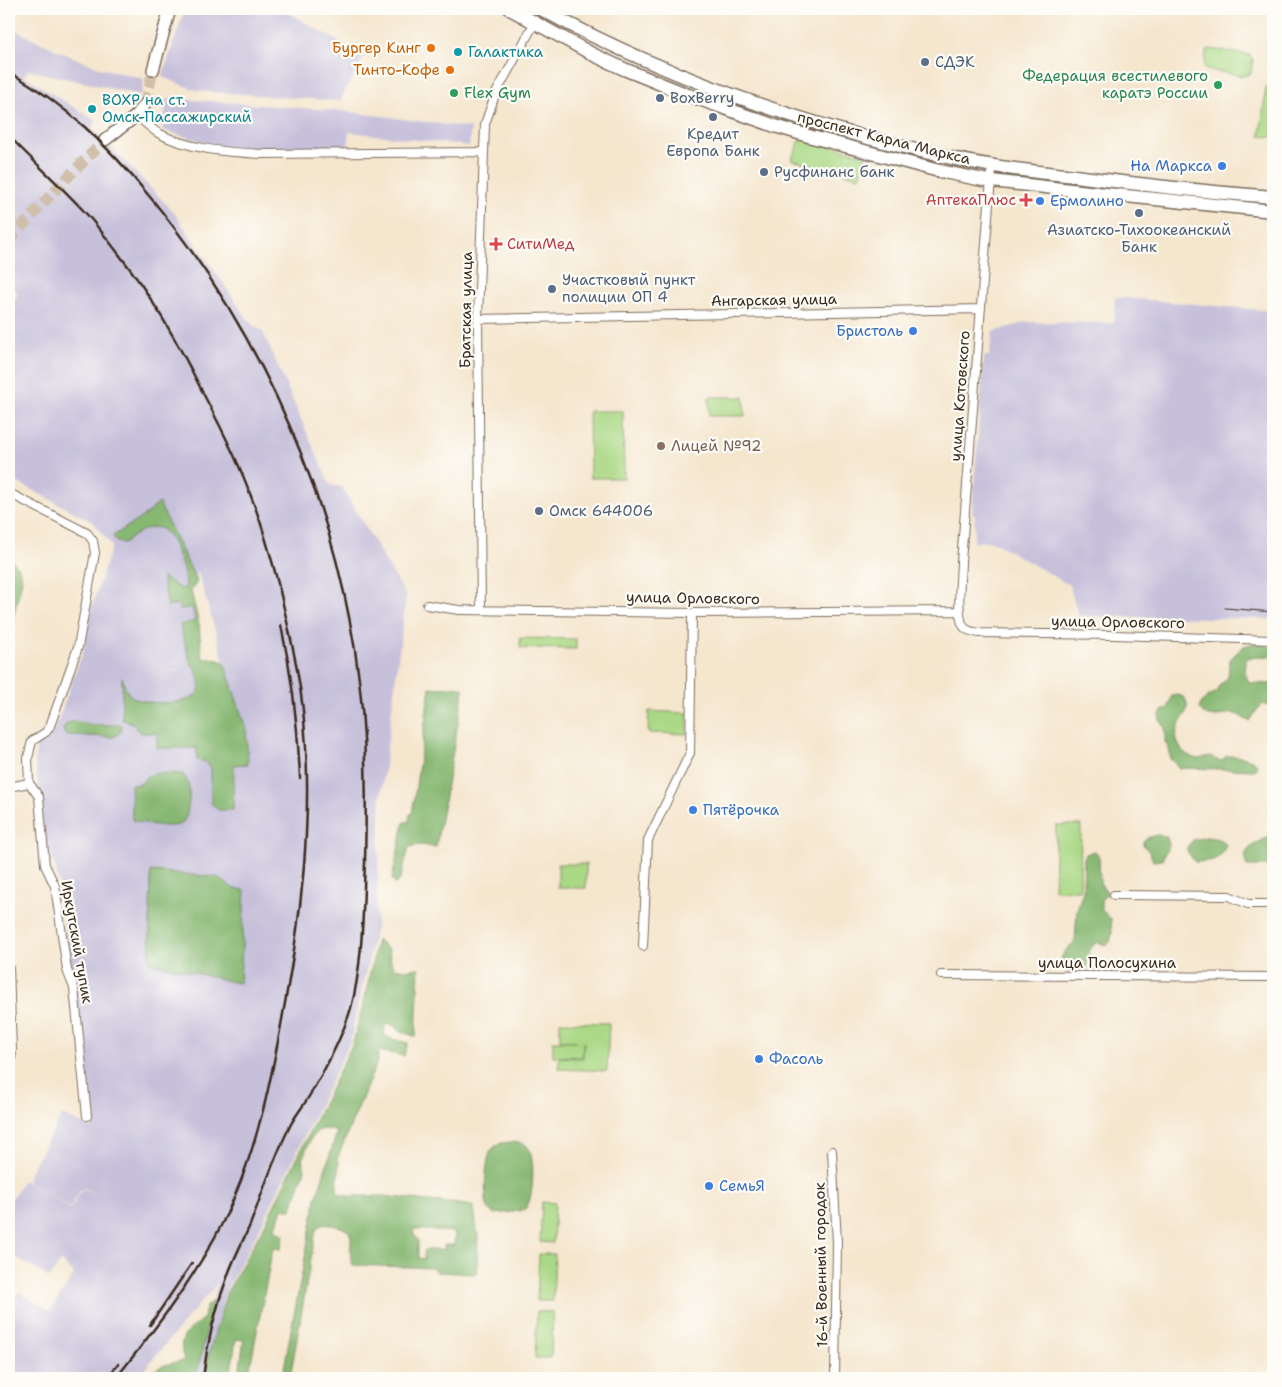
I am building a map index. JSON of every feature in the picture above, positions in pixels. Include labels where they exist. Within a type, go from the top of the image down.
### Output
[{"type":"main road","points":[[153,70],[170,9]]},
{"type":"main road","name":"проспект Карла Маркса","points":[[510,9],[603,60],[688,95],[775,126],[939,171],[990,181],[1273,211]]},
{"type":"main road","name":"проспект Карла Маркса","points":[[542,9],[600,40],[646,61],[779,112],[889,143],[992,166],[1119,182],[1273,197]]},
{"type":"main road","points":[[105,140],[136,116],[146,103]]},
{"type":"street","name":"Братская улица","points":[[481,610],[478,319],[485,124],[495,96],[535,22]]},
{"type":"street","points":[[136,116],[156,132],[171,139],[204,148],[230,152],[262,154],[484,152]]},
{"type":"street","name":"улица Котовского","points":[[964,627],[961,621],[960,610],[961,562],[992,166]]},
{"type":"street","name":"Ангарская улица","points":[[478,319],[981,309]]},
{"type":"street","name":"Иркутский тупик","points":[[9,493],[87,533],[93,541],[95,553],[78,647],[50,726],[46,732],[32,741],[28,758],[29,783],[38,797],[45,865],[55,886],[67,970],[74,988],[87,1116]]},
{"type":"street","name":"улица Орловского","points":[[428,605],[459,610],[587,610],[692,613],[960,610]]},
{"type":"street","points":[[643,946],[648,840],[690,753],[692,613]]},
{"type":"street","name":"улица Орловского","points":[[964,627],[980,633],[1273,640]]},
{"type":"street","points":[[9,787],[29,783]]},
{"type":"street","points":[[1114,895],[1229,896],[1248,904],[1273,904]]},
{"type":"street","points":[[9,968],[9,1083]]},
{"type":"street","name":"улица Полосухина","points":[[941,975],[1273,977]]},
{"type":"street","name":"16-й Военный городок","points":[[832,1151],[837,1242],[835,1378]]},
{"type":"shaded area","points":[[185,9],[282,9],[364,56],[340,101],[198,91],[162,77]]},
{"type":"shaded area","points":[[9,27],[56,50],[100,68],[144,79],[141,95],[28,70],[24,76],[96,121],[92,129],[173,211],[252,325],[262,330],[330,485],[342,487],[406,596],[381,796],[376,927],[350,1042],[259,1230],[226,1290],[207,1361],[205,1378],[197,1378],[201,1340],[218,1282],[137,1378],[9,1378],[9,1308],[19,1292],[50,1311],[74,1275],[72,1273],[78,1263],[72,1272],[61,1261],[50,1278],[9,1253],[9,1204],[23,1180],[70,1209],[81,1191],[85,1189],[99,1197],[85,1188],[80,1190],[70,1208],[27,1182],[29,1174],[62,1115],[92,1128],[91,1087],[86,1084],[59,885],[54,863],[46,853],[35,760],[37,742],[45,743],[55,729],[84,649],[91,609],[112,546],[93,522],[9,478],[9,307],[18,294],[9,285]],"holes":[[[197,569],[224,661],[202,658],[199,624],[191,591],[197,582]]]},
{"type":"shaded area","points":[[167,98],[343,111],[471,128],[469,146],[349,132],[348,149],[256,150],[222,147],[162,130]]},
{"type":"shaded area","points":[[1115,297],[1273,311],[1273,619],[1079,616],[1069,585],[992,541],[974,542],[975,515],[972,514],[984,357],[989,356],[993,332],[1026,322],[1114,323]]},
{"type":"green space","points":[[1210,49],[1250,55],[1253,59],[1251,73],[1244,76],[1207,70],[1204,66],[1206,52]]},
{"type":"green space","points":[[1266,87],[1273,88],[1273,137],[1260,136]]},
{"type":"green space","points":[[801,138],[866,155],[859,177],[791,160]]},
{"type":"green space","points":[[709,397],[744,397],[745,416],[709,416]]},
{"type":"green space","points":[[589,411],[623,411],[624,478],[590,478]]},
{"type":"green space","points":[[159,503],[197,582],[191,591],[199,624],[202,658],[212,658],[224,662],[246,728],[248,764],[234,765],[233,810],[218,810],[211,803],[211,768],[206,762],[197,760],[197,748],[157,748],[157,733],[141,733],[131,722],[122,720],[122,677],[130,695],[136,699],[155,703],[177,702],[187,699],[195,696],[200,688],[194,665],[191,665],[180,625],[195,621],[192,607],[180,610],[178,604],[168,607],[162,577],[182,589],[186,587],[184,573],[174,545],[164,531],[154,527],[136,534],[124,543],[117,542],[113,536],[147,514]]},
{"type":"green space","points":[[9,558],[18,566],[22,580],[9,636],[9,591],[13,574],[9,573]]},
{"type":"green space","points":[[520,638],[576,639],[576,649],[520,648]]},
{"type":"green space","points":[[1255,643],[1273,648],[1273,656],[1247,658],[1246,674],[1250,683],[1273,684],[1273,708],[1263,704],[1250,721],[1236,714],[1207,716],[1199,708],[1206,698],[1217,692],[1219,686],[1228,677],[1230,659],[1244,646]]},
{"type":"green space","points":[[456,686],[464,689],[436,847],[420,845],[409,847],[400,880],[396,884],[392,879],[404,822],[409,822],[410,814],[412,814],[430,687]]},
{"type":"green space","points":[[1179,695],[1185,698],[1187,707],[1178,726],[1176,736],[1178,744],[1187,755],[1197,759],[1211,756],[1216,760],[1222,761],[1226,756],[1239,756],[1254,761],[1257,764],[1255,770],[1180,768],[1170,759],[1170,752],[1165,741],[1165,728],[1159,716],[1162,711],[1168,708],[1172,696]]},
{"type":"green space","points":[[649,711],[688,713],[687,734],[648,733]]},
{"type":"green space","points":[[74,721],[94,725],[122,725],[121,732],[114,737],[65,735],[63,729],[67,723]]},
{"type":"green space","points":[[155,773],[183,774],[187,780],[189,800],[187,812],[184,821],[178,825],[158,825],[132,820],[131,785],[141,784],[146,777]]},
{"type":"green space","points":[[1056,825],[1081,825],[1080,890],[1054,890]]},
{"type":"green space","points":[[1156,835],[1166,836],[1169,844],[1162,860],[1153,861],[1150,853],[1143,845],[1143,841]]},
{"type":"green space","points":[[1273,835],[1273,866],[1247,866],[1245,855],[1248,850]]},
{"type":"green space","points":[[1206,837],[1222,841],[1226,845],[1224,851],[1214,860],[1195,862],[1187,851],[1187,847],[1193,840]]},
{"type":"green space","points":[[1094,851],[1099,855],[1100,883],[1108,893],[1101,900],[1101,909],[1111,919],[1112,933],[1110,942],[1106,945],[1097,942],[1089,951],[1084,972],[1069,973],[1061,968],[1060,964],[1066,950],[1075,942],[1077,910],[1083,891],[1084,858],[1086,854]]},
{"type":"green space","points":[[558,864],[586,864],[586,888],[558,888]]},
{"type":"green space","points":[[151,871],[217,877],[234,889],[245,890],[240,983],[149,962]]},
{"type":"green space","points":[[377,940],[389,950],[394,968],[405,970],[419,968],[416,1037],[398,1030],[388,1023],[385,1027],[384,1035],[408,1043],[404,1056],[379,1051],[377,1062],[337,1159],[339,1162],[337,1190],[340,1194],[348,1196],[383,1196],[474,1207],[478,1238],[477,1272],[475,1274],[437,1272],[432,1268],[353,1265],[350,1250],[351,1239],[347,1230],[331,1225],[321,1226],[316,1230],[290,1378],[282,1378],[316,1199],[337,1132],[322,1129],[317,1131],[310,1140],[302,1159],[305,1170],[291,1210],[282,1208],[275,1231],[284,1234],[281,1249],[273,1248],[248,1378],[238,1378],[244,1340],[236,1339],[230,1378],[206,1378],[208,1357],[227,1292],[264,1226],[353,1043]],"holes":[[[413,1229],[455,1232],[454,1245],[444,1245],[444,1250],[424,1250],[424,1259],[418,1258],[418,1240],[414,1235]]]},
{"type":"green space","points":[[560,1022],[609,1023],[607,1071],[559,1069],[559,1057],[583,1058],[584,1042],[582,1057],[553,1056],[553,1041],[576,1041],[560,1040]]},
{"type":"green space","points":[[512,1142],[524,1144],[530,1151],[533,1178],[530,1197],[525,1209],[495,1214],[487,1207],[485,1186],[487,1162],[495,1146]]},
{"type":"green space","points":[[542,1202],[555,1203],[553,1243],[540,1242]]},
{"type":"green space","points":[[539,1254],[555,1254],[553,1301],[537,1301]]},
{"type":"green space","points":[[213,1301],[196,1378],[148,1378],[155,1370],[184,1359],[182,1345],[185,1335],[204,1318],[206,1306]]},
{"type":"green space","points":[[537,1311],[553,1312],[551,1358],[535,1358]]},
{"type":"tunnel","points":[[146,103],[153,70]]},
{"type":"tunnel","points":[[9,240],[105,140]]},
{"type":"tram line","points":[[1225,608],[1273,612]]},
{"type":"railway","points":[[9,72],[68,112],[119,161],[150,197],[186,244],[250,344],[277,397],[321,508],[337,564],[355,652],[362,712],[366,802],[363,917],[355,991],[339,1041],[323,1073],[285,1136],[250,1225],[236,1254],[220,1298],[207,1351],[203,1378]]},
{"type":"railway","points":[[9,136],[87,215],[133,273],[167,326],[219,423],[237,461],[268,545],[291,639],[304,720],[307,818],[299,916],[277,1046],[253,1145],[230,1207],[204,1256],[168,1310],[116,1378]]},
{"type":"railway","points":[[281,625],[294,701],[300,778]]},
{"type":"railway","points":[[150,1325],[192,1263]]},
{"type":"railway","points":[[107,1378],[118,1364]]},
{"type":"place","name":"Бургер Кинг","points":[[431,48]]},
{"type":"place","name":"Галактика","points":[[458,52]]},
{"type":"place","name":"СДЭК","points":[[925,62]]},
{"type":"place","name":"Тинто-Кофе","points":[[450,70]]},
{"type":"place","name":"Федерация всестилевого каратэ России","points":[[1218,85]]},
{"type":"place","name":"Flex Gym","points":[[454,93]]},
{"type":"place","name":"BoxBerry","points":[[660,98]]},
{"type":"place","name":"ВОХР на ст. Омск-Пассажирский","points":[[92,109]]},
{"type":"place","name":"Кредит Европа Банк","points":[[713,117]]},
{"type":"place","name":"На Маркса","points":[[1222,166]]},
{"type":"place","name":"Русфинанс банк","points":[[764,172]]},
{"type":"place","name":"АптекаПлюс","points":[[1026,200]]},
{"type":"place","name":"Ермолино","points":[[1040,201]]},
{"type":"place","name":"Азиатско-Тихоокеанский Банк","points":[[1139,213]]},
{"type":"place","name":"СитиМед","points":[[496,244]]},
{"type":"place","name":"Участковый пункт полиции ОП 4","points":[[552,289]]},
{"type":"place","name":"Бристоль","points":[[913,331]]},
{"type":"place","name":"Лицей №92","points":[[661,446]]},
{"type":"place","name":"Омск 644006","points":[[539,511]]},
{"type":"place","name":"Пятёрочка","points":[[693,810]]},
{"type":"place","name":"Фасоль","points":[[759,1059]]},
{"type":"place","name":"СемьЯ","points":[[709,1186]]}]
